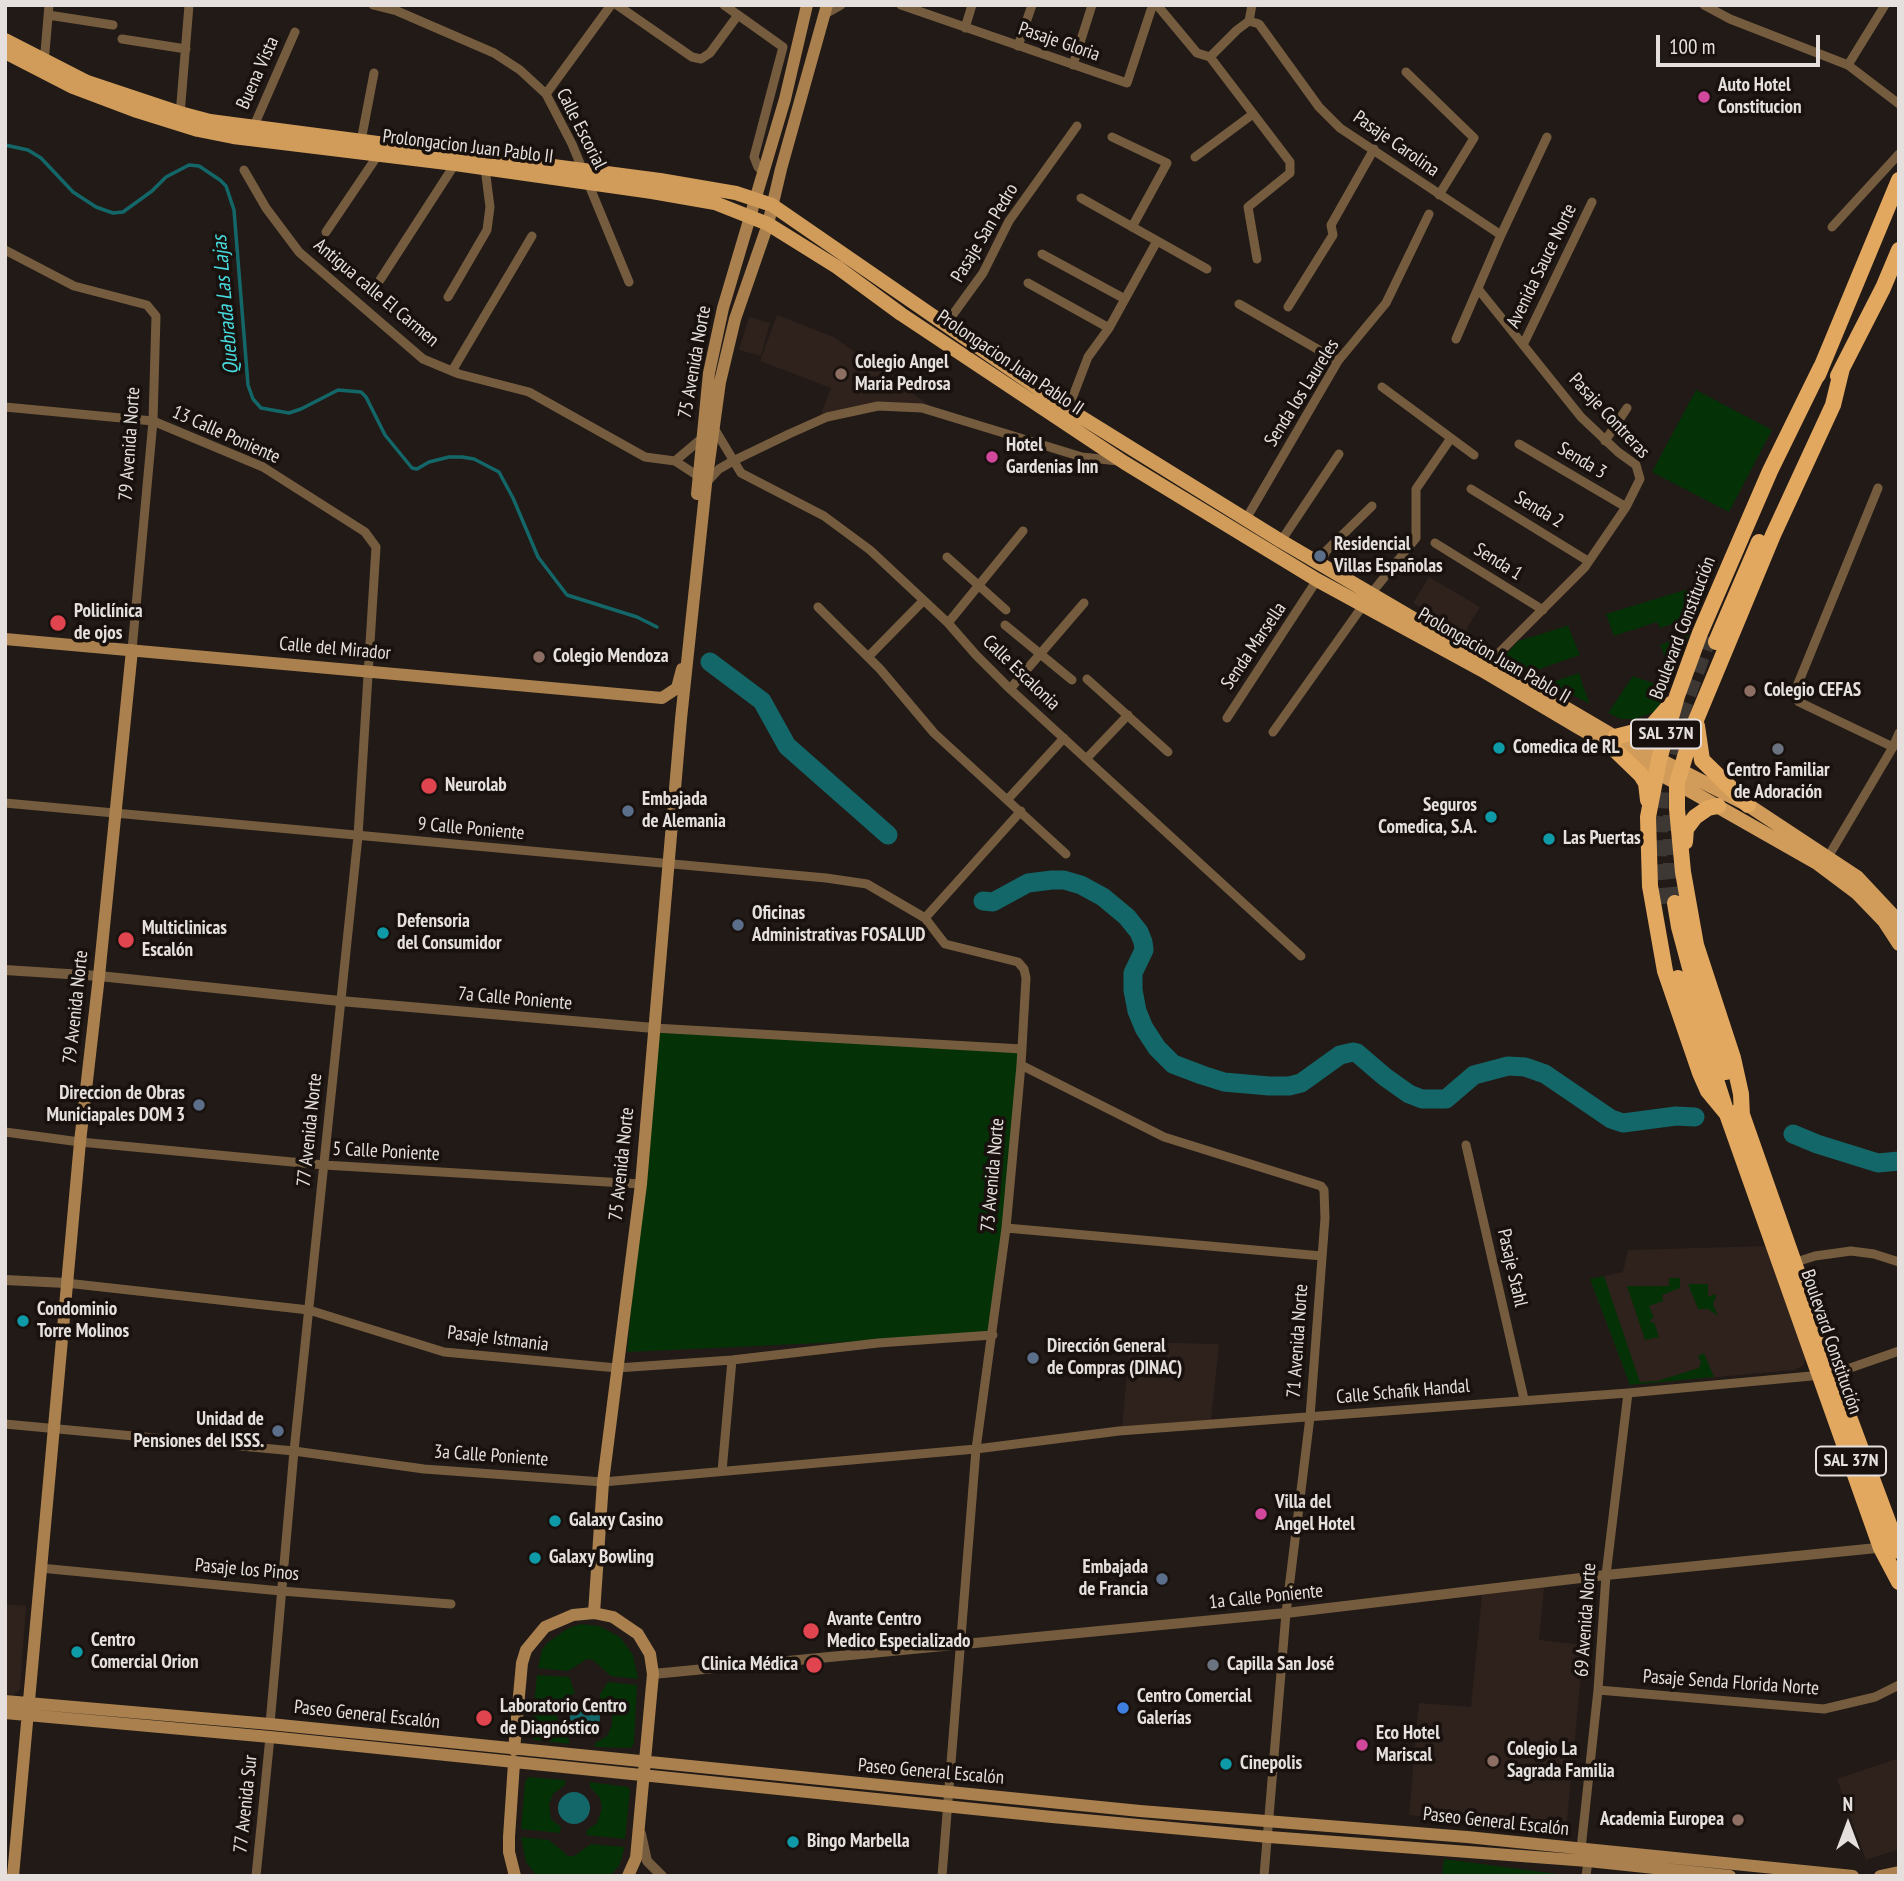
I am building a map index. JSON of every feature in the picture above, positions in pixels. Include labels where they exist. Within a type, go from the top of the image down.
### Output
[{"type":"highway","name":"Boulevard Constitución","points":[[1735,1115],[1716,1104],[1700,1073],[1665,971],[1650,886],[1649,810],[1677,696],[1721,584],[1788,433],[1821,367],[1899,180]]},
{"type":"highway","name":"Boulevard Constitución","points":[[1821,367],[1809,406],[1712,639],[1899,250]]},
{"type":"highway","name":"Boulevard Constitución","points":[[1842,368],[1828,418],[1773,536],[1696,720],[1678,777],[1677,809],[1683,872],[1696,945],[1736,1070],[1741,1094],[1735,1115],[1827,1375],[1894,1548],[1899,1582]]},
{"type":"highway","points":[[1649,810],[1646,783],[1613,742],[1650,728],[1677,696]]},
{"type":"highway","points":[[1696,720],[1702,760],[1748,805]]},
{"type":"highway","points":[[1683,872],[1686,829],[1695,817],[1708,808],[1718,806]]},
{"type":"highway","name":"Boulevard Constitución","points":[[1669,904],[1667,935],[1677,975],[1793,1263],[1827,1375]]},
{"type":"main road","name":"75 Avenida Norte","points":[[594,1613],[603,1482],[641,1184],[702,480],[701,439],[709,373],[720,321],[785,99],[807,5]]},
{"type":"main road","name":"75 Avenida Norte","points":[[662,698],[677,688],[681,675],[702,480],[720,382],[735,319],[768,224],[826,9]]},
{"type":"main road","name":"Prolongacion Juan Pablo II","points":[[5,40],[44,67]]},
{"type":"main road","name":"Prolongacion Juan Pablo II","points":[[5,52],[44,67],[121,105],[179,119],[233,137],[485,168],[673,182],[736,193],[772,205],[1068,409],[1320,564],[1367,599],[1482,670],[1678,777],[1748,805],[1857,877],[1899,922]]},
{"type":"main road","name":"Prolongacion Juan Pablo II","points":[[179,119],[361,141],[586,177],[715,203],[750,216],[768,224],[837,267],[923,329],[1314,587],[1367,599],[1490,662],[1613,742]]},
{"type":"main road","name":"Calle del Mirador","points":[[5,639],[662,698]]},
{"type":"main road","name":"79 Avenida Norte","points":[[13,1876],[79,1142],[99,976],[132,650]]},
{"type":"main road","points":[[662,698],[681,719]]},
{"type":"main road","name":"Prolongacion Juan Pablo II","points":[[1678,777],[1718,806],[1817,863],[1853,890],[1884,921],[1899,944]]},
{"type":"main road","points":[[515,1876],[509,1852],[509,1837],[522,1663],[526,1650],[545,1627],[573,1615],[594,1613],[613,1617],[638,1634],[650,1654],[653,1674],[636,1858],[628,1876]]},
{"type":"main road","name":"Paseo General Escalón","points":[[5,1700],[28,1709]]},
{"type":"main road","name":"Paseo General Escalón","points":[[5,1713],[28,1709],[949,1799],[1408,1832],[1730,1876]]},
{"type":"main road","name":"Paseo General Escalón","points":[[949,1799],[1269,1837],[1585,1855],[1853,1876]]},
{"type":"main road","points":[[1880,1876],[1899,1872]]},
{"type":"street","points":[[179,119],[190,5]]},
{"type":"street","name":"Calle Escorial","points":[[373,5],[397,11],[494,53],[520,70],[546,94],[586,177],[629,282]]},
{"type":"street","points":[[546,94],[614,5],[692,57],[701,59],[710,53],[738,15]]},
{"type":"street","points":[[724,5],[783,47],[754,157],[764,173]]},
{"type":"street","points":[[826,9],[841,5]]},
{"type":"street","name":"Pasaje Gloria","points":[[901,5],[1127,83],[1154,7]]},
{"type":"street","points":[[965,28],[972,5]]},
{"type":"street","points":[[1018,46],[1032,5]]},
{"type":"street","points":[[1073,65],[1092,5]]},
{"type":"street","points":[[1210,57],[1249,21],[1252,5]]},
{"type":"street","points":[[1704,5],[1730,19],[1848,65],[1899,104]]},
{"type":"street","points":[[1848,65],[1885,5]]},
{"type":"street","points":[[1154,7],[1198,53],[1210,57],[1291,167],[1290,173],[1248,207],[1257,259]]},
{"type":"street","points":[[44,67],[49,10],[113,26]]},
{"type":"street","name":"Pasaje Carolina","points":[[1249,21],[1259,24],[1319,107],[1340,128],[1501,235]]},
{"type":"street","name":"Buena Vista","points":[[253,128],[295,32]]},
{"type":"street","points":[[121,39],[186,50]]},
{"type":"street","points":[[1406,72],[1474,138],[1439,195]]},
{"type":"street","points":[[361,141],[374,73]]},
{"type":"street","points":[[1195,157],[1253,114]]},
{"type":"street","name":"Pasaje San Pedro","points":[[946,324],[983,273],[1009,221],[1077,126]]},
{"type":"street","points":[[1112,137],[1167,163],[1132,227]]},
{"type":"street","points":[[1456,339],[1547,137]]},
{"type":"street","points":[[1288,307],[1333,235],[1331,225],[1374,149]]},
{"type":"street","points":[[1832,227],[1899,154]]},
{"type":"street","points":[[326,233],[378,155]]},
{"type":"street","points":[[380,280],[455,164]]},
{"type":"street","points":[[448,297],[487,230],[490,214],[485,168]]},
{"type":"street","name":"Antigua calle El Carmen","points":[[244,170],[266,208],[299,252],[423,359],[452,371],[529,392],[645,457],[675,461]]},
{"type":"street","points":[[1080,198],[1207,269]]},
{"type":"street","name":"Avenida Sauce Norte","points":[[1523,345],[1592,202]]},
{"type":"street","name":"Senda los Laureles","points":[[1246,519],[1338,361],[1386,303],[1429,214]]},
{"type":"street","points":[[452,371],[532,236]]},
{"type":"street","points":[[1068,409],[1088,357],[1109,328],[1157,241]]},
{"type":"street","name":"79 Avenida Norte","points":[[5,250],[74,286],[147,304],[156,316],[153,421],[132,650]]},
{"type":"street","points":[[1042,254],[1125,299]]},
{"type":"street","points":[[1028,283],[1109,328]]},
{"type":"street","name":"Pasaje Contreras","points":[[1479,290],[1581,417],[1605,441],[1636,465],[1640,479],[1626,507],[1585,567],[1490,662]]},
{"type":"street","points":[[1239,304],[1338,361]]},
{"type":"street","points":[[1382,387],[1474,455]]},
{"type":"street","points":[[701,439],[675,461],[702,480],[733,461],[827,417],[878,406],[922,408],[1082,457],[1125,463]]},
{"type":"street","name":"13 Calle Poniente","points":[[5,407],[153,421],[263,467],[365,532],[372,540]]},
{"type":"street","points":[[1605,441],[1628,408]]},
{"type":"street","name":"Calle Escalonia","points":[[713,427],[741,473],[798,500],[870,550],[948,623],[1010,689],[1301,956]]},
{"type":"street","points":[[1273,732],[1367,599],[1416,537],[1416,489],[1451,438]]},
{"type":"street","name":"Senda 3","points":[[1519,444],[1626,507]]},
{"type":"street","points":[[1281,541],[1339,454]]},
{"type":"street","points":[[1878,488],[1795,691],[1799,702],[1893,747]]},
{"type":"street","name":"Senda 2","points":[[1471,489],[1588,561]]},
{"type":"street","points":[[1320,564],[1326,551],[1372,506]]},
{"type":"street","points":[[948,623],[1024,531]]},
{"type":"street","name":"77 Avenida Norte","points":[[270,1731],[294,1451],[358,836],[376,547],[372,540]]},
{"type":"street","name":"Senda 1","points":[[1434,543],[1543,610]]},
{"type":"street","points":[[947,557],[1006,610]]},
{"type":"street","name":"Senda Marsella","points":[[1227,718],[1314,587]]},
{"type":"street","points":[[868,657],[923,601]]},
{"type":"street","points":[[1010,689],[1084,603]]},
{"type":"street","points":[[818,607],[868,657],[934,733],[1066,854]]},
{"type":"street","points":[[1005,625],[1072,680]]},
{"type":"street","points":[[1087,679],[1168,752]]},
{"type":"street","points":[[1087,758],[1128,715]]},
{"type":"street","points":[[1828,857],[1899,733]]},
{"type":"street","points":[[1008,799],[1064,738]]},
{"type":"street","name":"9 Calle Poniente","points":[[5,803],[826,878],[867,884],[925,918]]},
{"type":"street","points":[[925,918],[1021,811]]},
{"type":"street","name":"73 Avenida Norte","points":[[925,918],[945,944],[1018,962],[1026,978],[1006,1228],[976,1449],[942,1876]]},
{"type":"street","name":"7a Calle Poniente","points":[[5,970],[99,976],[654,1028],[1022,1049]]},
{"type":"street","name":"71 Avenida Norte","points":[[1021,1065],[1164,1137],[1321,1186],[1324,1190],[1310,1417],[1286,1613],[1264,1876]]},
{"type":"street","name":"5 Calle Poniente","points":[[5,1132],[79,1142],[324,1166],[641,1184]]},
{"type":"street","name":"Pasaje Stahl","points":[[1466,1145],[1524,1399]]},
{"type":"street","points":[[1006,1228],[1322,1256]]},
{"type":"street","points":[[1793,1263],[1815,1256],[1851,1251],[1874,1254],[1899,1262]]},
{"type":"street","name":"Pasaje Istmania","points":[[5,1280],[66,1283],[309,1310],[444,1352],[617,1368],[993,1335]]},
{"type":"street","name":"Calle Schafik Handal","points":[[976,1449],[1119,1431],[1629,1393],[1827,1375],[1899,1351]]},
{"type":"street","points":[[722,1471],[732,1360]]},
{"type":"street","name":"69 Avenida Norte","points":[[1586,1876],[1585,1855],[1606,1575],[1629,1393]]},
{"type":"street","name":"3a Calle Poniente","points":[[5,1424],[294,1451],[424,1469],[603,1482],[976,1449]]},
{"type":"street","name":"1a Calle Poniente","points":[[653,1674],[1286,1613],[1606,1575],[1894,1548]]},
{"type":"street","name":"Pasaje los Pinos","points":[[40,1568],[451,1604]]},
{"type":"street","name":"Pasaje Senda Florida Norte","points":[[1598,1690],[1824,1709],[1875,1697],[1899,1685]]},
{"type":"street","name":"77 Avenida Sur","points":[[256,1876],[270,1731]]},
{"type":"street","points":[[639,1824],[647,1861],[663,1876]]},
{"type":"shaded area","name":"Colegio Angel Maria Pedrosa","points":[[777,315],[834,337],[930,406],[878,403],[820,417],[831,388],[760,361]]},
{"type":"shaded area","points":[[749,317],[770,323],[761,356],[739,350]]},
{"type":"shaded area","points":[[1429,577],[1480,607],[1464,633],[1413,603]]},
{"type":"shaded area","points":[[1767,1246],[1806,1357],[1803,1366],[1794,1370],[1630,1385],[1590,1279],[1623,1272],[1628,1250]]},
{"type":"shaded area","points":[[1130,1342],[1219,1344],[1211,1420],[1122,1427]]},
{"type":"shaded area","name":"Colegio La Sagrada Familia","points":[[1544,1587],[1539,1640],[1584,1645],[1566,1830],[1409,1815],[1419,1703],[1471,1707],[1482,1595]]},
{"type":"shaded area","points":[[5,1604],[26,1606],[20,1689],[13,1695],[5,1694]]},
{"type":"shaded area","points":[[1899,1758],[1899,1849],[1866,1860],[1837,1779]]},
{"type":"green space","points":[[1696,390],[1772,430],[1729,512],[1652,472]]},
{"type":"green space","points":[[1698,586],[1708,589],[1696,616],[1660,628],[1657,622],[1614,636],[1606,614]]},
{"type":"green space","points":[[1595,617],[1568,626],[1580,655],[1531,672],[1504,657],[1518,641]]},
{"type":"green space","points":[[1690,633],[1672,672],[1660,645]]},
{"type":"green space","points":[[1579,673],[1583,686],[1590,704],[1549,683]]},
{"type":"green space","points":[[1633,676],[1666,688],[1661,703],[1654,712],[1634,719],[1621,719],[1608,713]]},
{"type":"green space","points":[[658,1025],[1020,1051],[993,1335],[627,1352]]},
{"type":"green space","points":[[1604,1276],[1640,1382],[1657,1381],[1699,1368],[1701,1362],[1698,1356],[1704,1353],[1714,1377],[1630,1385],[1590,1279]]},
{"type":"green space","points":[[1669,1278],[1680,1278],[1680,1288],[1662,1295],[1663,1301],[1649,1306],[1654,1318],[1650,1320],[1654,1322],[1659,1337],[1645,1340],[1627,1286],[1669,1286]]},
{"type":"green space","points":[[1688,1284],[1708,1284],[1708,1297],[1715,1294],[1713,1304],[1718,1316],[1708,1309],[1698,1309]]},
{"type":"green space","points":[[581,1624],[599,1626],[620,1637],[633,1655],[638,1679],[611,1676],[593,1660],[587,1659],[568,1671],[538,1668],[542,1650],[547,1643],[567,1629]]},
{"type":"green space","points":[[537,1675],[569,1677],[575,1693],[560,1704],[557,1717],[560,1730],[569,1739],[569,1744],[535,1740],[531,1736]]},
{"type":"green space","points":[[608,1682],[637,1685],[634,1743],[631,1748],[595,1747],[595,1743],[607,1736],[612,1725],[612,1711],[599,1696]]},
{"type":"green space","points":[[528,1777],[565,1780],[565,1785],[553,1794],[549,1804],[551,1819],[561,1827],[560,1833],[521,1829],[525,1782]]},
{"type":"green space","points":[[590,1782],[628,1787],[630,1791],[625,1839],[586,1835],[587,1830],[597,1823],[602,1808],[600,1798],[590,1787]]},
{"type":"green space","points":[[521,1837],[549,1840],[568,1856],[574,1856],[591,1844],[625,1847],[619,1866],[610,1876],[537,1876],[526,1862]]},
{"type":"green space","points":[[1444,1859],[1565,1875],[1565,1876],[1442,1876]]},
{"type":"water","points":[[585,1702],[591,1703],[599,1711],[599,1723],[591,1731],[585,1732],[579,1731],[571,1723],[570,1717],[571,1711],[579,1703]]},
{"type":"water","points":[[574,1792],[585,1797],[590,1808],[585,1819],[574,1824],[563,1819],[558,1808],[563,1797]]},
{"type":"waterway","name":"Quebrada Las Lajas","points":[[5,145],[28,150],[41,158],[73,192],[96,207],[113,213],[123,212],[166,177],[189,165],[199,166],[220,180],[226,186],[234,210],[248,385],[253,399],[261,408],[289,413],[338,390],[361,392],[385,435],[412,468],[417,469],[429,462],[449,457],[462,457],[474,459],[499,472],[538,557],[567,595],[637,617],[657,627]]},
{"type":"waterway","points":[[710,662],[762,701],[787,746],[888,835]]},
{"type":"waterway","points":[[983,901],[993,902],[1028,883],[1052,880],[1081,885],[1103,897],[1127,917],[1143,942],[1144,950],[1133,973],[1133,990],[1144,1028],[1157,1048],[1173,1064],[1224,1082],[1289,1086],[1301,1083],[1340,1055],[1353,1052],[1409,1094],[1422,1099],[1446,1099],[1474,1075],[1508,1066],[1525,1067],[1545,1074],[1611,1119],[1623,1123],[1676,1116],[1695,1117]]},
{"type":"waterway","points":[[1793,1134],[1878,1163],[1899,1161]]},
{"type":"tunnel","points":[[1672,740],[1709,637]]},
{"type":"tunnel","points":[[1672,779],[1684,729]]},
{"type":"tunnel","points":[[1663,772],[1659,861],[1663,904]]},
{"type":"tunnel","points":[[1671,815],[1671,868],[1675,903]]},
{"type":"place","name":"Auto Hotel Constitucion","points":[[1704,97]]},
{"type":"place","name":"Colegio Angel Maria Pedrosa","points":[[841,374]]},
{"type":"place","name":"Hotel Gardenias Inn","points":[[992,457]]},
{"type":"place","name":"Residencial Villas Españolas","points":[[1320,556]]},
{"type":"place","name":"Policlínica de ojos","points":[[58,623]]},
{"type":"place","name":"Colegio Mendoza","points":[[539,657]]},
{"type":"place","name":"Colegio CEFAS","points":[[1750,691]]},
{"type":"place","name":"Comedica de RL","points":[[1499,748]]},
{"type":"place","name":"Centro Familiar de Adoración","points":[[1778,749]]},
{"type":"place","name":"Neurolab","points":[[429,786]]},
{"type":"place","name":"Embajada de Alemania","points":[[628,811]]},
{"type":"place","name":"Seguros Comedica, S.A.","points":[[1491,817]]},
{"type":"place","name":"Las Puertas","points":[[1549,839]]},
{"type":"place","name":"Oficinas Administrativas FOSALUD","points":[[738,925]]},
{"type":"place","name":"Defensoria del Consumidor","points":[[383,933]]},
{"type":"place","name":"Multiclinicas Escalón","points":[[126,940]]},
{"type":"place","name":"Direccion de Obras Municiapales DOM 3","points":[[199,1105]]},
{"type":"place","name":"Condominio Torre Molinos","points":[[23,1321]]},
{"type":"place","name":"Dirección General de Compras (DINAC)","points":[[1033,1358]]},
{"type":"place","name":"Unidad de Pensiones del ISSS.","points":[[278,1431]]},
{"type":"place","name":"Villa del Angel Hotel","points":[[1261,1514]]},
{"type":"place","name":"Galaxy Casino","points":[[555,1521]]},
{"type":"place","name":"Galaxy Bowling","points":[[535,1558]]},
{"type":"place","name":"Embajada de Francia","points":[[1162,1579]]},
{"type":"place","name":"Avante Centro Medico Especializado","points":[[811,1631]]},
{"type":"place","name":"Centro Comercial Orion","points":[[77,1652]]},
{"type":"place","name":"Clinica Médica","points":[[814,1665]]},
{"type":"place","name":"Capilla San José","points":[[1213,1665]]},
{"type":"place","name":"Centro Comercial Galerías","points":[[1123,1708]]},
{"type":"place","name":"Laboratorio Centro de Diagnóstico","points":[[484,1718]]},
{"type":"place","name":"Eco Hotel Mariscal","points":[[1362,1745]]},
{"type":"place","name":"Colegio La Sagrada Familia","points":[[1493,1761]]},
{"type":"place","name":"Cinepolis","points":[[1226,1764]]},
{"type":"place","name":"Academia Europea","points":[[1738,1820]]},
{"type":"place","name":"Bingo Marbella","points":[[793,1842]]}]
